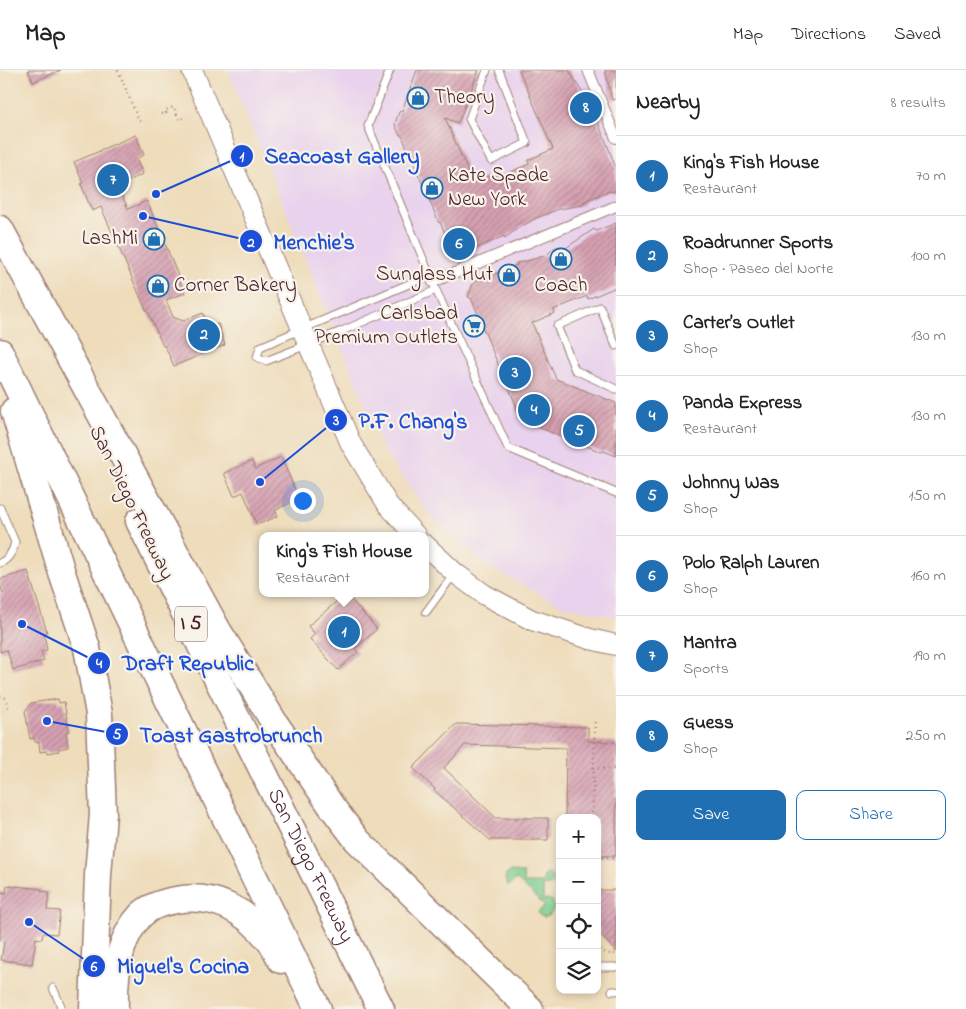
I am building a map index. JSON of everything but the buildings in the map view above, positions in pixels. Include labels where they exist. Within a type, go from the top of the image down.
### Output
[{"type":"highway","points":[[0,229],[217,629],[274,722],[357,840],[530,1009]]},
{"type":"highway","name":"San Diego Freeway","points":[[0,240],[381,1009]]},
{"type":"highway","name":"I 5","points":[[0,352],[318,1009]]},
{"type":"highway","points":[[0,362],[62,573],[87,648],[99,714],[103,814],[98,875],[93,1009]]},
{"type":"highway","points":[[115,1009],[116,970],[128,931],[142,914],[158,905],[184,898],[216,901],[246,916],[270,940],[309,1009]]},
{"type":"main road","points":[[192,70],[351,444],[388,505],[412,532]]},
{"type":"main road","points":[[429,549],[455,573],[484,595],[532,620],[616,645]]},
{"type":"street","points":[[588,70],[616,138]]},
{"type":"street","points":[[433,282],[616,206]]},
{"type":"lane","points":[[390,70],[368,126],[433,282],[508,448],[616,493]]},
{"type":"lane","points":[[488,70],[469,119],[491,161],[527,143],[499,70]]},
{"type":"lane","points":[[433,282],[306,336],[260,347],[257,357],[266,361],[306,336],[433,282]]},
{"type":"lane","points":[[616,346],[600,307],[557,326],[574,370],[616,389]]},
{"type":"lane","points":[[0,508],[15,542],[10,557],[0,564]]},
{"type":"lane","points":[[426,612],[455,573]]},
{"type":"lane","points":[[601,967],[616,967]]},
{"type":"lane","points":[[53,988],[60,1009]]},
{"type":"path","points":[[118,70],[139,121],[144,122]]},
{"type":"path","points":[[161,114],[166,113],[165,110],[174,107],[179,120],[183,118]]},
{"type":"path","points":[[0,696],[6,698],[8,707],[11,707]]},
{"type":"path","points":[[592,814],[595,721]]},
{"type":"path","points":[[593,768],[616,769]]},
{"type":"path","points":[[601,858],[616,858]]},
{"type":"path","points":[[601,949],[608,954],[616,954]]},
{"type":"shaded area","name":"Carlsbad Premium Outlets","points":[[228,70],[616,70],[616,617],[561,605],[492,569],[431,516],[385,453]]},
{"type":"green space","points":[[510,872],[523,873],[524,883],[543,883],[544,874],[552,875],[553,884],[543,886],[543,900],[552,900],[553,902],[553,909],[550,915],[545,917],[539,915],[538,912],[545,906],[516,879],[508,885],[506,875]]},
{"type":"place","name":"Theory","points":[[418,98]]},
{"type":"place","name":"Guess","points":[[586,108]]},
{"type":"place","name":"Mantra","points":[[113,180]]},
{"type":"place","name":"Kate Spade New York","points":[[432,188]]},
{"type":"place","name":"Seacoast Gallery","points":[[156,194]]},
{"type":"place","name":"Menchie's","points":[[143,216]]},
{"type":"place","name":"LashMi","points":[[154,239]]},
{"type":"place","name":"Polo Ralph Lauren","points":[[459,244]]},
{"type":"place","name":"Coach","points":[[561,259]]},
{"type":"place","name":"Sunglass Hut","points":[[509,275]]},
{"type":"place","name":"Corner Bakery","points":[[158,286]]},
{"type":"place","name":"Carlsbad Premium Outlets","points":[[474,326]]},
{"type":"place","name":"Roadrunner Sports","points":[[204,335]]},
{"type":"place","name":"Carter’s Outlet","points":[[515,373]]},
{"type":"place","name":"Panda Express","points":[[534,410]]},
{"type":"place","name":"Johnny Was","points":[[579,431]]},
{"type":"place","name":"P.F. Chang's","points":[[260,482]]},
{"type":"place","name":"Draft Republic","points":[[22,624]]},
{"type":"place","name":"King's Fish House","points":[[344,632]]},
{"type":"place","name":"Toast Gastrobrunch","points":[[47,721]]},
{"type":"place","name":"Miguel's Cocina","points":[[29,922]]}]
